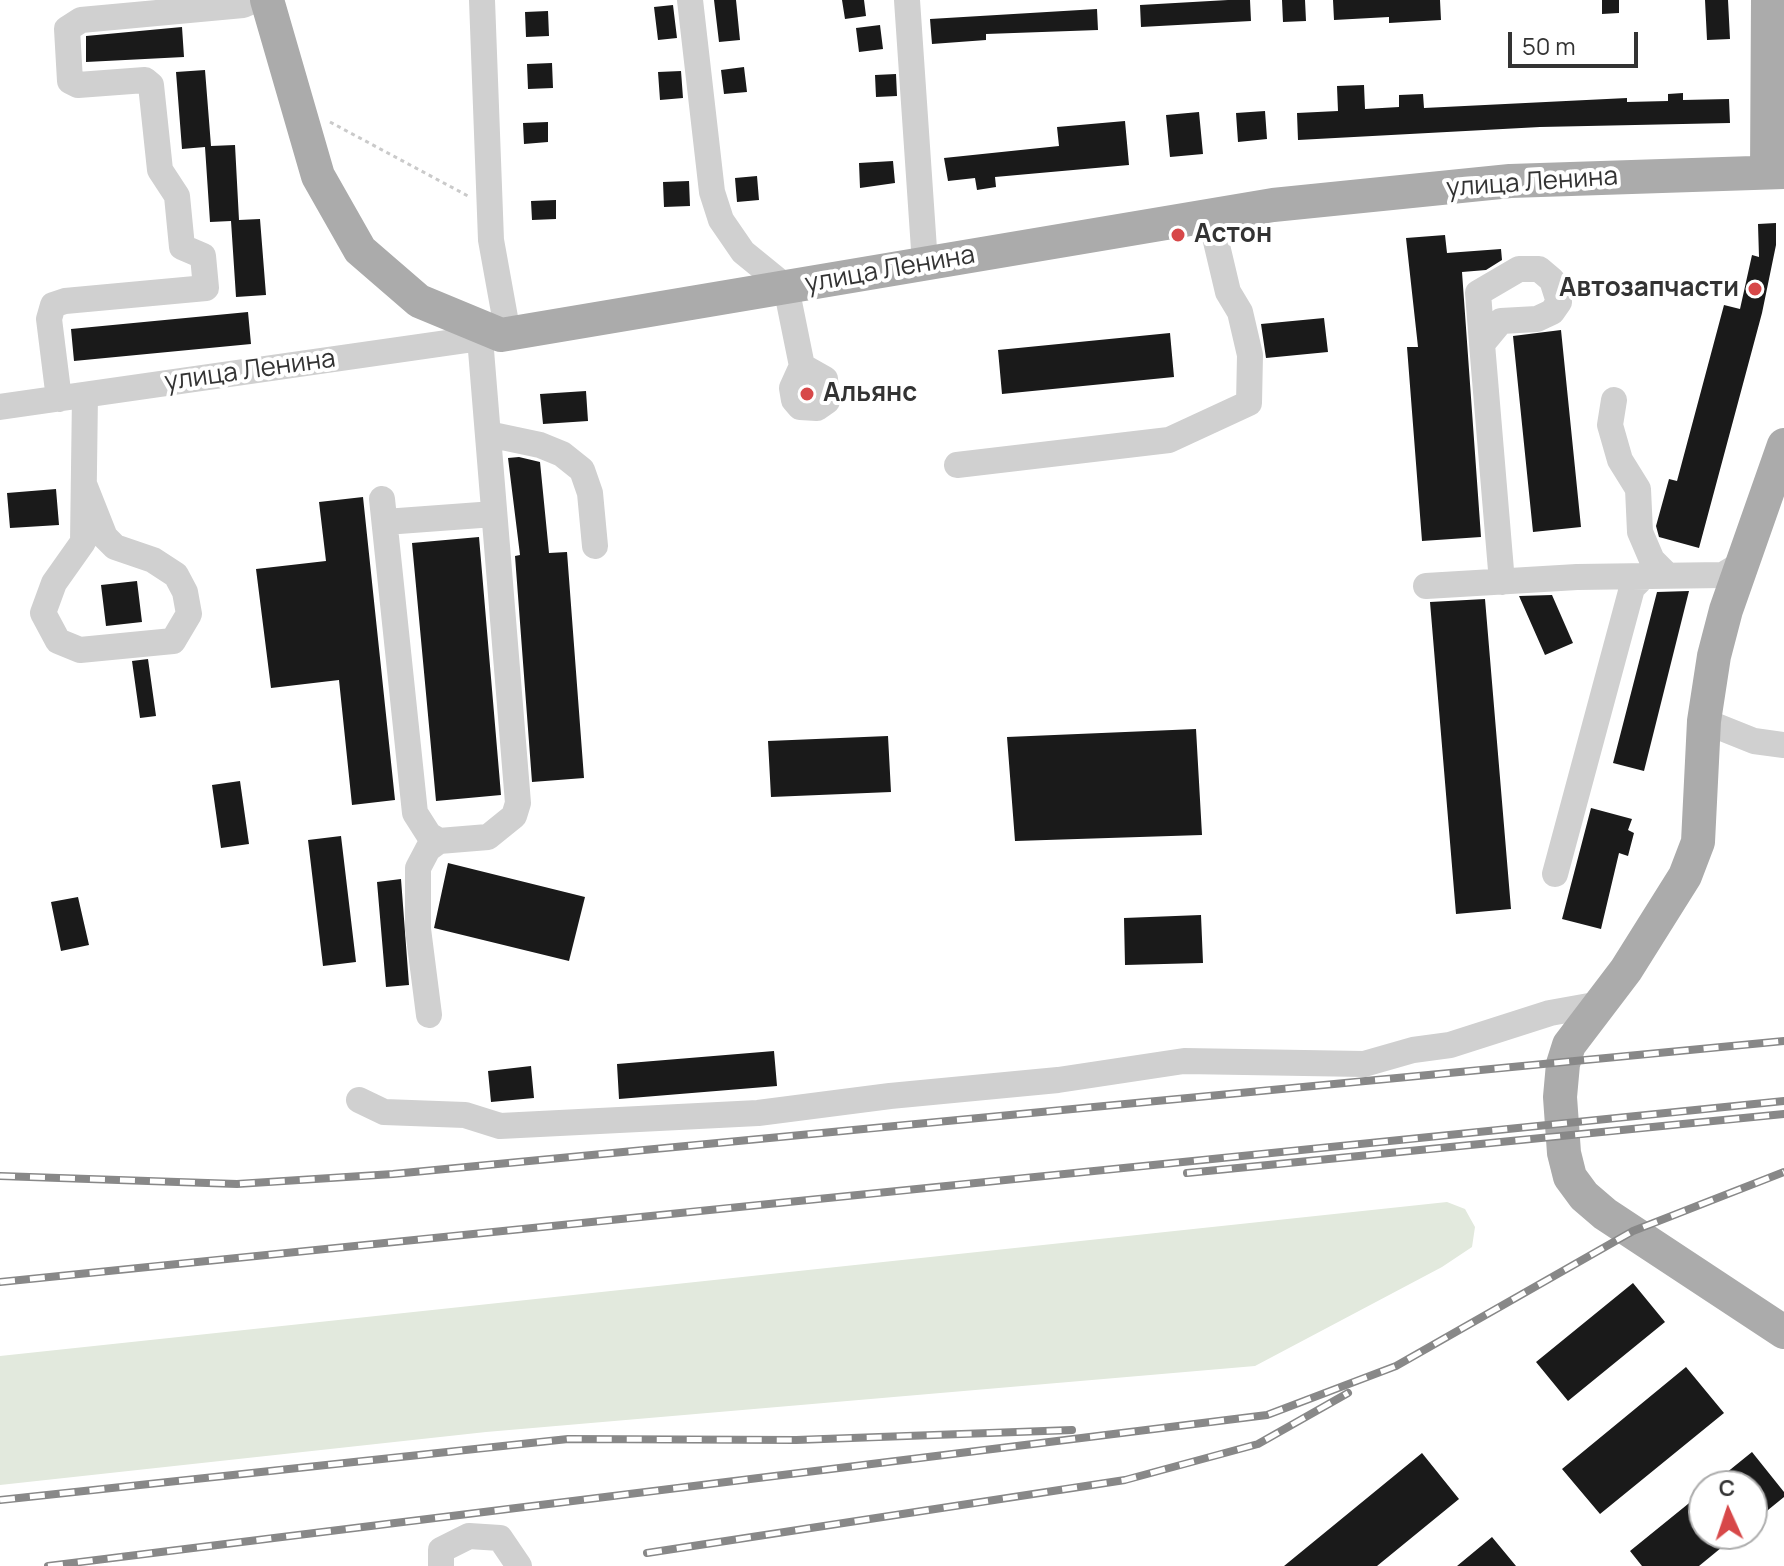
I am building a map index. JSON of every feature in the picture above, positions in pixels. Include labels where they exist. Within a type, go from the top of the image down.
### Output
[{"type":"main road","points":[[267,0],[318,176],[360,250],[419,301],[496,336]]},
{"type":"main road","points":[[1768,0],[1764,124],[1775,172]]},
{"type":"main road","name":"улица Ленина","points":[[496,336],[1273,205],[1510,181],[1775,172]]},
{"type":"main road","points":[[1781,464],[1743,563],[1714,656],[1704,721],[1698,842],[1667,907],[1569,1045],[1563,1064],[1561,1122],[1570,1177],[1584,1196],[1605,1214],[1784,1332]]},
{"type":"street","points":[[59,399],[49,319],[53,305],[65,301],[206,288],[203,256],[182,247],[177,196],[160,170],[151,85],[145,80],[78,85],[70,81],[67,29],[81,20],[243,5],[255,0]]},
{"type":"street","points":[[429,1015],[417,894],[418,868],[428,849],[439,841],[488,837],[514,816],[518,803],[488,434],[496,336],[482,0]]},
{"type":"street","points":[[690,0],[712,192],[721,220],[743,252],[786,287],[802,366]]},
{"type":"street","points":[[907,0],[925,264]]},
{"type":"street","points":[[957,465],[1169,440],[1249,403],[1250,355],[1240,312],[1228,292],[1210,216]]},
{"type":"street","name":"улица Ленина","points":[[0,407],[496,336]]},
{"type":"street","points":[[1482,344],[1502,582]]},
{"type":"street","points":[[84,484],[105,537],[115,547],[153,560],[176,575],[185,592],[189,614],[173,641],[80,650],[58,641],[43,613],[54,583],[83,542],[85,395]]},
{"type":"street","points":[[1614,400],[1610,425],[1620,460],[1638,489],[1640,532],[1656,575]]},
{"type":"street","points":[[488,434],[540,445],[562,454],[582,470],[590,493],[595,546]]},
{"type":"street","points":[[439,841],[429,835],[415,813],[383,510],[494,514]]},
{"type":"street","points":[[1426,586],[1656,575],[1723,575],[1743,563]]},
{"type":"street","points":[[1555,874],[1632,588],[1656,575]]},
{"type":"street","points":[[1704,721],[1754,741],[1784,745]]},
{"type":"street","points":[[359,1100],[384,1112],[465,1115],[500,1126],[758,1113],[1058,1080],[1184,1061],[1364,1064],[1413,1050],[1450,1045],[1550,1013],[1600,1004]]},
{"type":"street","points":[[441,1566],[441,1550],[469,1536],[500,1538],[519,1566]]},
{"type":"path","points":[[297,105],[492,210]]},
{"type":"shaded area","points":[[1447,1202],[1465,1209],[1475,1227],[1472,1247],[1442,1267],[1255,1366],[486,1432],[0,1485],[0,1356]]},
{"type":"building","points":[[714,0],[736,0],[740,40],[719,42]]},
{"type":"building","points":[[842,0],[864,0],[866,16],[845,19]]},
{"type":"building","points":[[1250,0],[1251,21],[1141,27],[1140,5]]},
{"type":"building","points":[[1282,0],[1305,0],[1306,21],[1283,22]]},
{"type":"building","points":[[1333,0],[1440,0],[1441,20],[1389,23],[1389,17],[1334,20]]},
{"type":"building","points":[[1602,0],[1619,0],[1619,13],[1602,14]]},
{"type":"building","points":[[1705,0],[1728,0],[1730,39],[1707,40]]},
{"type":"building","points":[[673,5],[677,38],[658,40],[654,7]]},
{"type":"building","points":[[1097,9],[1098,30],[986,34],[986,40],[932,44],[930,19]]},
{"type":"building","points":[[548,11],[549,36],[526,37],[525,12]]},
{"type":"building","points":[[880,25],[883,49],[859,52],[856,28]]},
{"type":"building","points":[[182,27],[184,57],[86,62],[86,36]]},
{"type":"building","points":[[552,63],[553,88],[528,89],[527,64]]},
{"type":"building","points":[[744,67],[747,92],[724,94],[721,70]]},
{"type":"building","points":[[205,70],[211,146],[235,145],[239,220],[260,219],[266,295],[236,297],[231,221],[210,222],[205,147],[182,149],[176,72]]},
{"type":"building","points":[[681,71],[683,98],[660,100],[658,72]]},
{"type":"building","points":[[896,74],[897,96],[876,97],[875,75]]},
{"type":"building","points":[[1364,85],[1365,109],[1399,107],[1399,95],[1423,94],[1424,108],[1627,98],[1627,102],[1668,101],[1668,94],[1683,93],[1683,100],[1729,99],[1730,123],[1540,127],[1298,140],[1297,113],[1338,111],[1337,86]]},
{"type":"building","points":[[1265,111],[1267,139],[1238,142],[1236,113]]},
{"type":"building","points":[[1199,112],[1203,154],[1170,157],[1166,115]]},
{"type":"building","points":[[1125,121],[1129,165],[995,177],[996,187],[977,190],[975,178],[948,181],[944,158],[1059,146],[1057,127]]},
{"type":"building","points":[[548,122],[548,142],[524,144],[523,123]]},
{"type":"building","points":[[893,161],[895,183],[860,188],[859,163]]},
{"type":"building","points":[[757,176],[759,200],[737,202],[735,178]]},
{"type":"building","points":[[689,181],[690,206],[664,207],[663,182]]},
{"type":"building","points":[[556,200],[556,219],[532,220],[531,201]]},
{"type":"building","points":[[1776,223],[1776,245],[1762,313],[1699,548],[1659,537],[1656,526],[1669,479],[1677,481],[1724,305],[1740,309],[1752,255],[1759,257],[1758,224]]},
{"type":"building","points":[[1445,235],[1447,253],[1501,249],[1502,260],[1486,270],[1462,272],[1481,537],[1422,541],[1407,347],[1418,347],[1406,238]]},
{"type":"building","points":[[248,312],[251,344],[74,361],[71,329]]},
{"type":"building","points":[[1324,318],[1328,352],[1266,358],[1261,324]]},
{"type":"building","points":[[1561,330],[1581,527],[1533,532],[1513,336]]},
{"type":"building","points":[[1170,333],[1174,377],[1002,394],[998,350]]},
{"type":"building","points":[[586,391],[588,421],[543,424],[540,394]]},
{"type":"building","points":[[508,458],[540,462],[549,553],[567,552],[584,778],[532,782],[515,556],[520,555]]},
{"type":"building","points":[[56,489],[59,525],[10,528],[7,493]]},
{"type":"building","points":[[363,497],[395,800],[352,805],[339,680],[271,688],[256,569],[326,561],[319,502]]},
{"type":"building","points":[[479,537],[501,795],[436,801],[412,543]]},
{"type":"building","points":[[137,581],[142,622],[106,626],[101,585]]},
{"type":"building","points":[[1689,591],[1644,771],[1613,763],[1657,592]]},
{"type":"building","points":[[1552,595],[1573,643],[1545,655],[1519,596]]},
{"type":"building","points":[[1485,599],[1511,909],[1456,914],[1430,602]]},
{"type":"building","points":[[148,659],[156,716],[140,718],[132,661]]},
{"type":"building","points":[[1196,729],[1202,835],[1015,841],[1007,737]]},
{"type":"building","points":[[888,736],[891,792],[771,797],[768,741]]},
{"type":"building","points":[[240,781],[249,844],[221,848],[212,785]]},
{"type":"building","points":[[1591,808],[1632,819],[1628,830],[1634,833],[1628,856],[1619,853],[1601,929],[1562,919]]},
{"type":"building","points":[[341,836],[356,962],[323,966],[308,840]]},
{"type":"building","points":[[448,863],[585,897],[569,961],[434,928]]},
{"type":"building","points":[[401,879],[409,985],[386,987],[377,882]]},
{"type":"building","points":[[78,897],[89,945],[61,951],[51,902]]},
{"type":"building","points":[[1201,915],[1203,963],[1125,965],[1124,918]]},
{"type":"building","points":[[774,1051],[777,1086],[619,1099],[617,1064]]},
{"type":"building","points":[[531,1066],[534,1098],[491,1102],[488,1071]]},
{"type":"building","points":[[1633,1283],[1665,1322],[1568,1401],[1536,1362]]},
{"type":"building","points":[[1686,1367],[1724,1413],[1600,1514],[1562,1469]]},
{"type":"building","points":[[1752,1452],[1766,1470],[1730,1470]]},
{"type":"building","points":[[1422,1453],[1459,1499],[1377,1566],[1284,1566]]},
{"type":"building","points":[[1768,1472],[1784,1492],[1784,1497],[1768,1510]]},
{"type":"building","points":[[1688,1504],[1688,1550],[1718,1550],[1699,1566],[1642,1566],[1630,1551]]},
{"type":"building","points":[[1492,1537],[1516,1566],[1457,1566]]},
{"type":"railway","points":[[0,1176],[237,1184],[393,1174],[1784,1041]]},
{"type":"railway","points":[[0,1282],[1784,1101]]},
{"type":"railway","points":[[1187,1173],[1784,1114]]},
{"type":"railway","points":[[48,1566],[1267,1415],[1396,1366],[1633,1231],[1784,1172]]},
{"type":"railway","points":[[647,1553],[1125,1480],[1258,1444],[1348,1393]]},
{"type":"railway","points":[[0,1500],[568,1439],[796,1440],[1072,1430]]},
{"type":"place","name":"Астон","points":[[1178,235]]},
{"type":"place","name":"Автозапчасти","points":[[1755,289]]},
{"type":"place","name":"Альянс","points":[[807,394]]}]
